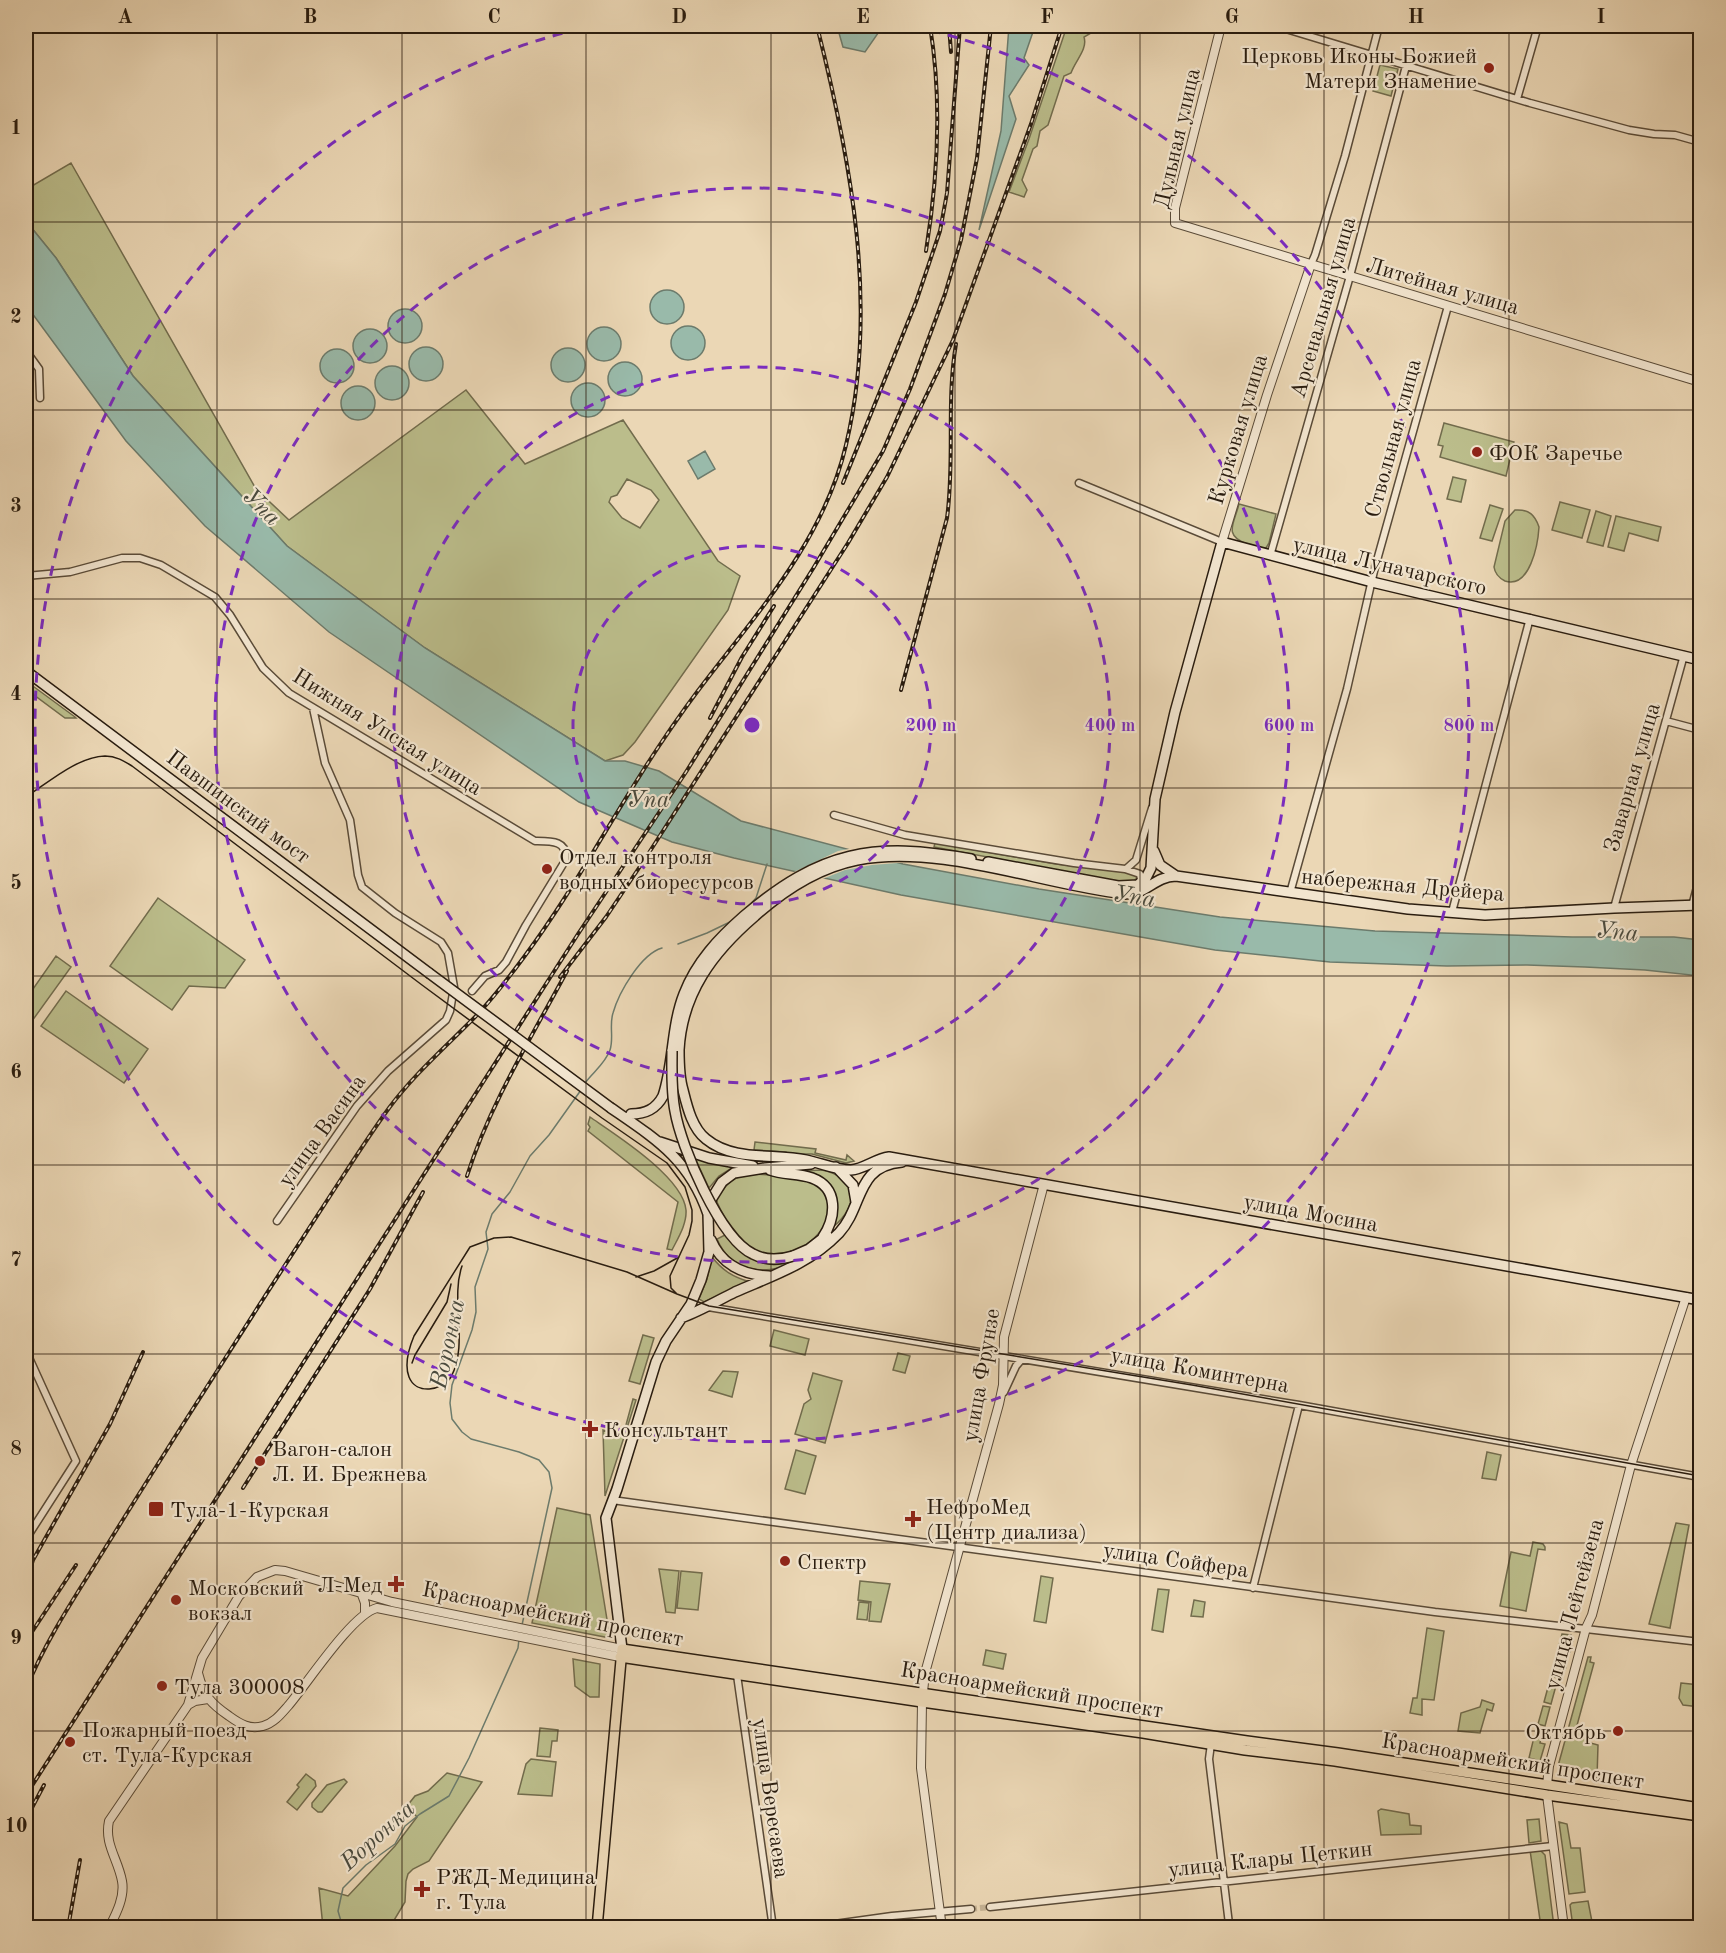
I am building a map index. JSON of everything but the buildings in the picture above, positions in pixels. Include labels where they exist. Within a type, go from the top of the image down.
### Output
[{"type":"main road","name":"улица Луначарского","points":[[1222,542],[1372,582],[1701,660]]},
{"type":"main road","name":"Курковая улица","points":[[1138,885],[1150,873],[1155,799],[1175,712],[1222,542]]},
{"type":"main road","name":"Павшинский мост","points":[[26,671],[429,973],[660,1142]]},
{"type":"main road","points":[[1153,849],[1160,865],[1176,876]]},
{"type":"main road","points":[[631,1114],[649,1111],[661,1100],[665,1091],[680,1006],[705,955],[733,926],[770,894],[816,867],[856,854],[898,850],[1114,886],[1138,885]]},
{"type":"main road","points":[[914,1161],[889,1157],[853,1169],[804,1159],[752,1155],[722,1148],[706,1139],[696,1126],[680,1081],[680,1036],[692,994],[706,967],[733,936],[774,900],[807,878],[854,861],[881,857],[947,857],[1125,894],[1141,892],[1162,877],[1176,876]]},
{"type":"main road","name":"набережная Дрейера","points":[[1176,876],[1408,909],[1485,915],[1696,905]]},
{"type":"main road","points":[[672,1051],[673,1096],[682,1141],[693,1167],[730,1235],[743,1248],[755,1255],[771,1259],[793,1256],[809,1249],[849,1220]]},
{"type":"main road","points":[[660,1142],[709,1158],[812,1178],[825,1187],[831,1196],[834,1210],[831,1224],[823,1237]]},
{"type":"main road","points":[[597,1928],[621,1653],[606,1524],[656,1362],[666,1341],[692,1302],[706,1264],[710,1235],[708,1214],[691,1176],[660,1142]]},
{"type":"main road","points":[[681,1318],[771,1276],[792,1269],[810,1258],[834,1238],[849,1220],[864,1182],[878,1169],[892,1163],[914,1161]]},
{"type":"main road","name":"улица Мосина","points":[[914,1161],[1701,1300]]},
{"type":"main road","points":[[708,1214],[716,1191],[729,1176],[743,1171],[822,1163]]},
{"type":"main road","points":[[834,1166],[853,1185],[856,1202]]},
{"type":"main road","points":[[710,1235],[715,1248],[730,1264],[751,1274],[771,1276]]},
{"type":"main road","name":"улица Коминтерна","points":[[692,1302],[706,1307]]},
{"type":"main road","name":"Красноармейский проспект","points":[[621,1653],[737,1675],[922,1697],[1211,1744],[1547,1790],[1701,1808]]},
{"type":"main road","name":"Красноармейский проспект","points":[[621,1653],[922,1697],[1338,1753],[1701,1816]]},
{"type":"street","name":"Дульная улица","points":[[1175,223],[1175,208],[1221,26]]},
{"type":"street","points":[[1276,26],[1371,56],[1629,130],[1675,135],[1701,142]]},
{"type":"street","name":"Курковая улица","points":[[1222,542],[1322,234],[1379,26]]},
{"type":"street","points":[[1517,99],[1538,26]]},
{"type":"street","name":"Арсенальная улица","points":[[1270,556],[1350,276],[1406,66]]},
{"type":"street","name":"Литейная улица","points":[[1175,223],[1701,382]]},
{"type":"street","name":"Ствольная улица","points":[[1290,893],[1347,689],[1372,582],[1448,306]]},
{"type":"street","points":[[26,351],[39,369],[40,398]]},
{"type":"street","name":"улица Луначарского","points":[[1079,483],[1222,542]]},
{"type":"street","name":"Нижняя Упская улица","points":[[26,576],[70,572],[122,558],[140,558],[160,565],[215,597],[230,615],[268,675],[289,693],[535,841],[554,842],[564,848],[565,861],[506,962],[499,970],[484,976],[472,991]]},
{"type":"street","points":[[1452,912],[1530,618]]},
{"type":"street","name":"Заварная улица","points":[[1614,908],[1684,656]]},
{"type":"street","name":"улица Васина","points":[[277,1221],[357,1106],[388,1071],[446,1020],[454,987],[448,952],[441,942],[395,913],[362,887],[358,875],[350,820],[325,763],[313,708]]},
{"type":"street","points":[[1666,721],[1701,730]]},
{"type":"street","points":[[1125,869],[1136,860],[1155,799]]},
{"type":"street","points":[[834,815],[905,835],[1074,863],[1125,869],[1140,874],[1141,880],[1138,885]]},
{"type":"street","points":[[1696,905],[1701,876]]},
{"type":"street","points":[[611,1108],[631,1114]]},
{"type":"street","name":"улица Фрунзе","points":[[942,1928],[921,1768],[922,1697],[925,1673],[999,1404],[1003,1385],[1004,1337],[1044,1184]]},
{"type":"street","name":"улица Лейтейзена","points":[[1564,1928],[1547,1790],[1549,1766],[1631,1466],[1686,1297]]},
{"type":"street","name":"улица Коминтерна","points":[[706,1307],[1299,1405],[1701,1477]]},
{"type":"street","points":[[26,1351],[76,1461],[26,1539]]},
{"type":"street","points":[[999,1404],[1009,1378],[1022,1359]]},
{"type":"street","points":[[1253,1588],[1299,1405]]},
{"type":"street","name":"улица Сойфера","points":[[612,1500],[1521,1623],[1586,1628],[1701,1642]]},
{"type":"street","name":"Красноармейский проспект","points":[[109,1928],[118,1908],[123,1883],[108,1843],[109,1821],[188,1705],[202,1658],[234,1604],[257,1576],[275,1570],[285,1571],[401,1604],[489,1622],[498,1628]]},
{"type":"street","points":[[198,1673],[208,1699],[213,1705],[240,1724],[256,1727],[270,1724],[365,1614],[365,1603],[361,1592]]},
{"type":"street","name":"Красноармейский проспект","points":[[365,1614],[377,1608],[483,1629],[498,1628],[621,1653]]},
{"type":"street","points":[[483,1629],[489,1622]]},
{"type":"street","name":"улица Вересаева","points":[[737,1675],[772,1928]]},
{"type":"street","points":[[188,1705],[195,1701],[208,1699]]},
{"type":"street","points":[[1211,1744],[1209,1759],[1228,1928]]},
{"type":"street","name":"улица Клары Цеткин","points":[[990,1907],[1553,1846]]},
{"type":"street","points":[[806,1928],[892,1916],[971,1909]]},
{"type":"green space","points":[[1067,26],[1093,26],[1091,33],[1084,37],[1083,50],[1071,73],[1064,76],[1048,125],[1040,131],[1037,146],[1033,149],[1022,180],[1027,190],[1024,197],[1009,192]]},
{"type":"green space","points":[[1380,65],[1398,69],[1391,96],[1373,91]]},
{"type":"green space","points":[[71,163],[256,489],[289,520],[466,390],[525,464],[623,420],[718,561],[740,576],[728,610],[635,742],[623,755],[605,761],[425,648],[287,546],[133,376],[56,258],[26,221],[26,178],[32,186]],"holes":[[[627,479],[651,490],[659,500],[640,528],[622,518],[609,502],[611,497],[617,495]]]},
{"type":"green space","name":"ФОК Заречье","points":[[1444,423],[1514,442],[1506,476],[1440,457],[1443,446],[1438,445]]},
{"type":"green space","points":[[1453,477],[1466,480],[1461,502],[1447,499]]},
{"type":"green space","points":[[1560,502],[1590,510],[1582,538],[1552,530]]},
{"type":"green space","points":[[1239,504],[1276,514],[1266,548],[1258,548],[1235,537],[1232,528]]},
{"type":"green space","points":[[1490,505],[1503,509],[1492,541],[1480,538]]},
{"type":"green space","points":[[1515,510],[1528,512],[1536,519],[1539,527],[1531,563],[1521,578],[1514,582],[1501,579],[1494,567],[1505,521]]},
{"type":"green space","points":[[1596,511],[1611,516],[1603,546],[1587,542]]},
{"type":"green space","points":[[1616,516],[1661,527],[1658,541],[1629,533],[1624,551],[1608,547]]},
{"type":"green space","points":[[26,681],[76,718],[65,718],[26,689]]},
{"type":"green space","points":[[935,843],[1056,864],[1134,873],[1137,878],[1132,882],[1115,881],[934,847]]},
{"type":"green space","points":[[158,898],[245,960],[225,988],[189,986],[172,1010],[110,966]]},
{"type":"green space","points":[[56,956],[71,967],[32,1021],[26,1016],[26,999]]},
{"type":"green space","points":[[66,991],[148,1049],[124,1083],[41,1026]]},
{"type":"green space","points":[[590,1117],[647,1158],[673,1184],[682,1197],[686,1210],[685,1220],[672,1250],[667,1249],[678,1202],[588,1131]]},
{"type":"green space","points":[[755,1142],[816,1149],[815,1153],[846,1160],[847,1155],[854,1161],[846,1163],[812,1154],[754,1150]]},
{"type":"green space","points":[[695,1158],[735,1166],[719,1176],[709,1188]]},
{"type":"green space","points":[[822,1170],[843,1179],[851,1194],[847,1210],[833,1227],[835,1198],[801,1171]]},
{"type":"green space","points":[[755,1174],[802,1178],[814,1182],[827,1194],[830,1209],[825,1224],[814,1238],[799,1249],[780,1255],[761,1253],[738,1238],[716,1200],[731,1181],[741,1176]]},
{"type":"green space","points":[[725,1235],[739,1249],[755,1259],[763,1262],[793,1261],[793,1263],[760,1270],[740,1265],[723,1250],[717,1239]]},
{"type":"green space","points":[[712,1257],[729,1273],[750,1282],[704,1302],[699,1299]]},
{"type":"green space","points":[[774,1330],[809,1339],[805,1355],[770,1346]]},
{"type":"green space","points":[[643,1335],[654,1338],[640,1384],[629,1381]]},
{"type":"green space","points":[[898,1353],[910,1356],[905,1373],[893,1370]]},
{"type":"green space","points":[[723,1371],[738,1372],[732,1397],[709,1390]]},
{"type":"green space","points":[[813,1373],[842,1381],[825,1443],[795,1434],[804,1404],[811,1399],[808,1390]]},
{"type":"green space","points":[[633,1399],[636,1400],[605,1496],[603,1430],[623,1436]]},
{"type":"green space","points":[[796,1450],[816,1456],[805,1494],[785,1489]]},
{"type":"green space","points":[[1487,1452],[1501,1455],[1496,1480],[1482,1478]]},
{"type":"green space","points":[[557,1508],[590,1515],[610,1638],[532,1623]]},
{"type":"green space","points":[[1676,1523],[1689,1525],[1670,1628],[1649,1624]]},
{"type":"green space","points":[[1533,1542],[1543,1544],[1545,1550],[1538,1549],[1526,1611],[1500,1606],[1511,1552],[1530,1556]]},
{"type":"green space","points":[[659,1569],[679,1571],[675,1613],[666,1612]]},
{"type":"green space","points":[[681,1571],[702,1573],[698,1610],[677,1608]]},
{"type":"green space","points":[[1041,1576],[1053,1578],[1046,1623],[1034,1621]]},
{"type":"green space","points":[[860,1581],[890,1584],[881,1622],[869,1621],[871,1602],[858,1600]]},
{"type":"green space","points":[[1158,1589],[1169,1590],[1163,1632],[1152,1630]]},
{"type":"green space","points":[[1194,1600],[1205,1602],[1203,1617],[1191,1616]]},
{"type":"green space","points":[[859,1602],[869,1603],[867,1620],[857,1619]]},
{"type":"green space","points":[[1427,1628],[1444,1631],[1434,1700],[1422,1699],[1422,1715],[1410,1713],[1413,1698],[1417,1698]]},
{"type":"green space","points":[[1562,1634],[1571,1635],[1573,1639],[1570,1652],[1566,1656],[1557,1653]]},
{"type":"green space","points":[[986,1650],[1006,1654],[1003,1669],[983,1665]]},
{"type":"green space","points":[[1588,1657],[1591,1657],[1590,1662],[1594,1663],[1576,1729],[1589,1733],[1587,1742],[1598,1745],[1597,1778],[1587,1777],[1587,1774],[1558,1766]]},
{"type":"green space","points":[[573,1659],[600,1664],[599,1697],[590,1697],[575,1686]]},
{"type":"green space","points":[[1555,1661],[1563,1662],[1566,1667],[1565,1670],[1560,1669],[1558,1678],[1551,1676]]},
{"type":"green space","points":[[1550,1680],[1557,1682],[1551,1704],[1544,1702]]},
{"type":"green space","points":[[1681,1683],[1700,1685],[1700,1707],[1683,1705],[1679,1698]]},
{"type":"green space","points":[[1482,1700],[1494,1704],[1492,1711],[1487,1709],[1480,1733],[1458,1731],[1461,1713],[1480,1707]]},
{"type":"green space","points":[[1543,1706],[1550,1707],[1545,1726],[1538,1724]]},
{"type":"green space","points":[[540,1728],[558,1730],[557,1741],[552,1741],[550,1757],[537,1756]]},
{"type":"green space","points":[[1534,1737],[1541,1738],[1540,1743],[1545,1744],[1540,1761],[1529,1758]]},
{"type":"green space","points":[[531,1759],[556,1762],[552,1796],[518,1794],[526,1764]]},
{"type":"green space","points":[[447,1773],[482,1782],[429,1861],[408,1874],[405,1902],[390,1927],[323,1927],[319,1888],[348,1896],[395,1846],[417,1817],[407,1806],[415,1796],[428,1791]]},
{"type":"green space","points":[[306,1774],[315,1781],[316,1786],[297,1810],[287,1802]]},
{"type":"green space","points":[[344,1779],[347,1782],[322,1812],[312,1807],[312,1803],[327,1785]]},
{"type":"green space","points":[[1381,1809],[1409,1814],[1410,1825],[1421,1826],[1421,1834],[1381,1835],[1378,1811]]},
{"type":"green space","points":[[1539,1819],[1541,1841],[1529,1843],[1527,1820]]},
{"type":"green space","points":[[1559,1822],[1567,1824],[1571,1848],[1580,1848],[1585,1892],[1569,1894]]},
{"type":"green space","points":[[1530,1850],[1541,1851],[1545,1855],[1554,1927],[1541,1927]]},
{"type":"green space","points":[[1588,1901],[1593,1927],[1573,1927],[1570,1905]]},
{"type":"green space","points":[[482,1921],[510,1921],[513,1927],[499,1927],[499,1922],[488,1922],[487,1927],[465,1927]]},
{"type":"water","points":[[837,26],[883,26],[865,52],[843,47]]},
{"type":"water","points":[[1009,26],[1035,26],[1024,58],[1029,65],[1009,96],[1016,119],[979,230],[1001,131]]},
{"type":"water","name":"Упа","points":[[26,221],[56,258],[133,376],[287,546],[425,648],[605,761],[625,761],[659,771],[741,821],[903,864],[1039,889],[1220,917],[1375,931],[1572,937],[1674,937],[1700,940],[1700,976],[1585,967],[1330,962],[1215,950],[901,895],[734,858],[672,842],[579,802],[329,632],[205,526],[126,441],[26,305]]},
{"type":"water","points":[[667,290],[679,295],[684,307],[679,319],[667,324],[655,319],[650,307],[655,295]]},
{"type":"water","points":[[405,309],[417,314],[422,326],[417,338],[405,343],[393,338],[388,326],[393,314]]},
{"type":"water","points":[[688,326],[700,331],[705,343],[700,355],[688,360],[676,355],[671,343],[676,331]]},
{"type":"water","points":[[604,327],[616,332],[621,344],[616,356],[604,361],[592,356],[587,344],[592,332]]},
{"type":"water","points":[[370,329],[382,334],[387,346],[382,358],[370,363],[358,358],[353,346],[358,334]]},
{"type":"water","points":[[426,347],[438,352],[443,364],[438,376],[426,381],[414,376],[409,364],[414,352]]},
{"type":"water","points":[[568,348],[580,353],[585,365],[580,377],[568,382],[556,377],[551,365],[556,353]]},
{"type":"water","points":[[337,349],[349,354],[354,366],[349,378],[337,383],[325,378],[320,366],[325,354]]},
{"type":"water","points":[[625,362],[637,367],[642,379],[637,391],[625,396],[613,391],[608,379],[613,367]]},
{"type":"water","points":[[392,366],[404,371],[409,383],[404,395],[392,400],[380,395],[375,383],[380,371]]},
{"type":"water","points":[[588,383],[600,388],[605,400],[600,412],[588,417],[576,412],[571,400],[576,388]]},
{"type":"water","points":[[358,386],[370,391],[375,403],[370,415],[358,420],[346,415],[341,403],[346,391]]},
{"type":"water","points":[[705,451],[715,469],[698,479],[688,461]]},
{"type":"pier","points":[[854,848],[910,862],[845,870],[820,880],[792,873],[838,851]]},
{"type":"waterway","name":"Воронка","points":[[747,908],[756,898],[767,864]]},
{"type":"waterway","name":"Воронка","points":[[678,944],[732,921]]},
{"type":"waterway","name":"Воронка","points":[[585,1083],[608,1055],[612,1041],[612,1018],[626,985],[646,958],[662,948]]},
{"type":"waterway","name":"Воронка","points":[[522,1625],[552,1488],[549,1472],[539,1460],[471,1439],[452,1419],[450,1403],[452,1385],[472,1330],[476,1312],[475,1287],[488,1249],[486,1232],[492,1214],[510,1192],[530,1156],[549,1135],[581,1090]]},
{"type":"waterway","name":"Воронка","points":[[343,1928],[338,1911],[343,1888],[366,1865],[395,1844],[405,1826],[449,1796],[469,1758],[518,1648],[519,1639]]},
{"type":"tunnel","points":[[971,1909],[990,1907]]},
{"type":"tram line","points":[[26,797],[74,765],[95,757],[105,756],[126,762],[422,985],[667,1163],[685,1187],[692,1210],[689,1235],[670,1276],[671,1288],[677,1294]]},
{"type":"tram line","points":[[462,1266],[458,1293],[459,1351],[456,1364],[451,1377],[442,1385],[429,1389],[417,1387],[412,1383],[407,1367],[414,1336],[470,1247],[494,1238],[511,1237],[627,1272],[709,1306],[1192,1385],[1700,1476]]},
{"type":"tram line","points":[[636,1277],[654,1271],[679,1257]]},
{"type":"tram line","points":[[412,1363],[447,1302],[451,1284]]},
{"type":"railway","points":[[26,1689],[48,1643],[73,1600],[366,1141],[407,1086],[483,1008],[524,957],[560,905],[659,746],[697,692],[772,595],[808,539],[824,509],[846,445],[856,393],[860,340],[860,287],[857,234],[850,182],[841,129],[817,26]]},
{"type":"railway","points":[[926,251],[936,167],[937,138],[936,82],[930,26]]},
{"type":"railway","points":[[949,26],[951,52]]},
{"type":"railway","points":[[843,483],[916,302],[940,231],[947,193],[960,26]]},
{"type":"railway","points":[[26,1795],[578,934],[686,772],[814,567],[883,451],[910,389],[945,294],[961,240],[977,158],[991,26]]},
{"type":"railway","points":[[560,977],[606,917],[643,862],[848,543],[887,477],[953,340],[1031,124],[1062,26]]},
{"type":"railway","points":[[901,690],[947,518],[951,388],[956,344]]},
{"type":"railway","points":[[710,718],[742,657],[774,606]]},
{"type":"railway","points":[[467,1176],[499,1097],[567,971]]},
{"type":"railway","points":[[243,1488],[370,1289],[423,1192]]},
{"type":"railway","points":[[26,1583],[33,1560],[110,1424],[143,1352]]},
{"type":"railway","points":[[26,1641],[76,1565]]},
{"type":"railway","points":[[26,1819],[44,1785]]},
{"type":"railway","points":[[68,1928],[80,1860]]},
{"type":"place","name":"Церковь Иконы Божией Матери Знамение","points":[[1489,68]]},
{"type":"place","name":"ФОК Заречье","points":[[1477,452]]},
{"type":"place","name":"Отдел контроля водных биоресурсов","points":[[547,869]]},
{"type":"place","name":"Консультант","points":[[590,1429]]},
{"type":"place","name":"Вагон-салон Л. И. Брежнева","points":[[260,1461]]},
{"type":"place","name":"Тула-1-Курская","points":[[156,1509]]},
{"type":"place","name":"НефроМед (Центр диализа)","points":[[913,1519]]},
{"type":"place","name":"Спектр","points":[[785,1561]]},
{"type":"place","name":"Л-Мед","points":[[396,1584]]},
{"type":"place","name":"Московский вокзал","points":[[176,1600]]},
{"type":"place","name":"Тула 300008","points":[[162,1686]]},
{"type":"place","name":"Октябрь","points":[[1618,1731]]},
{"type":"place","name":"Пожарный поезд ст. Тула-Курская","points":[[70,1742]]},
{"type":"place","name":"РЖД-Медицина г. Тула","points":[[422,1889]]}]
